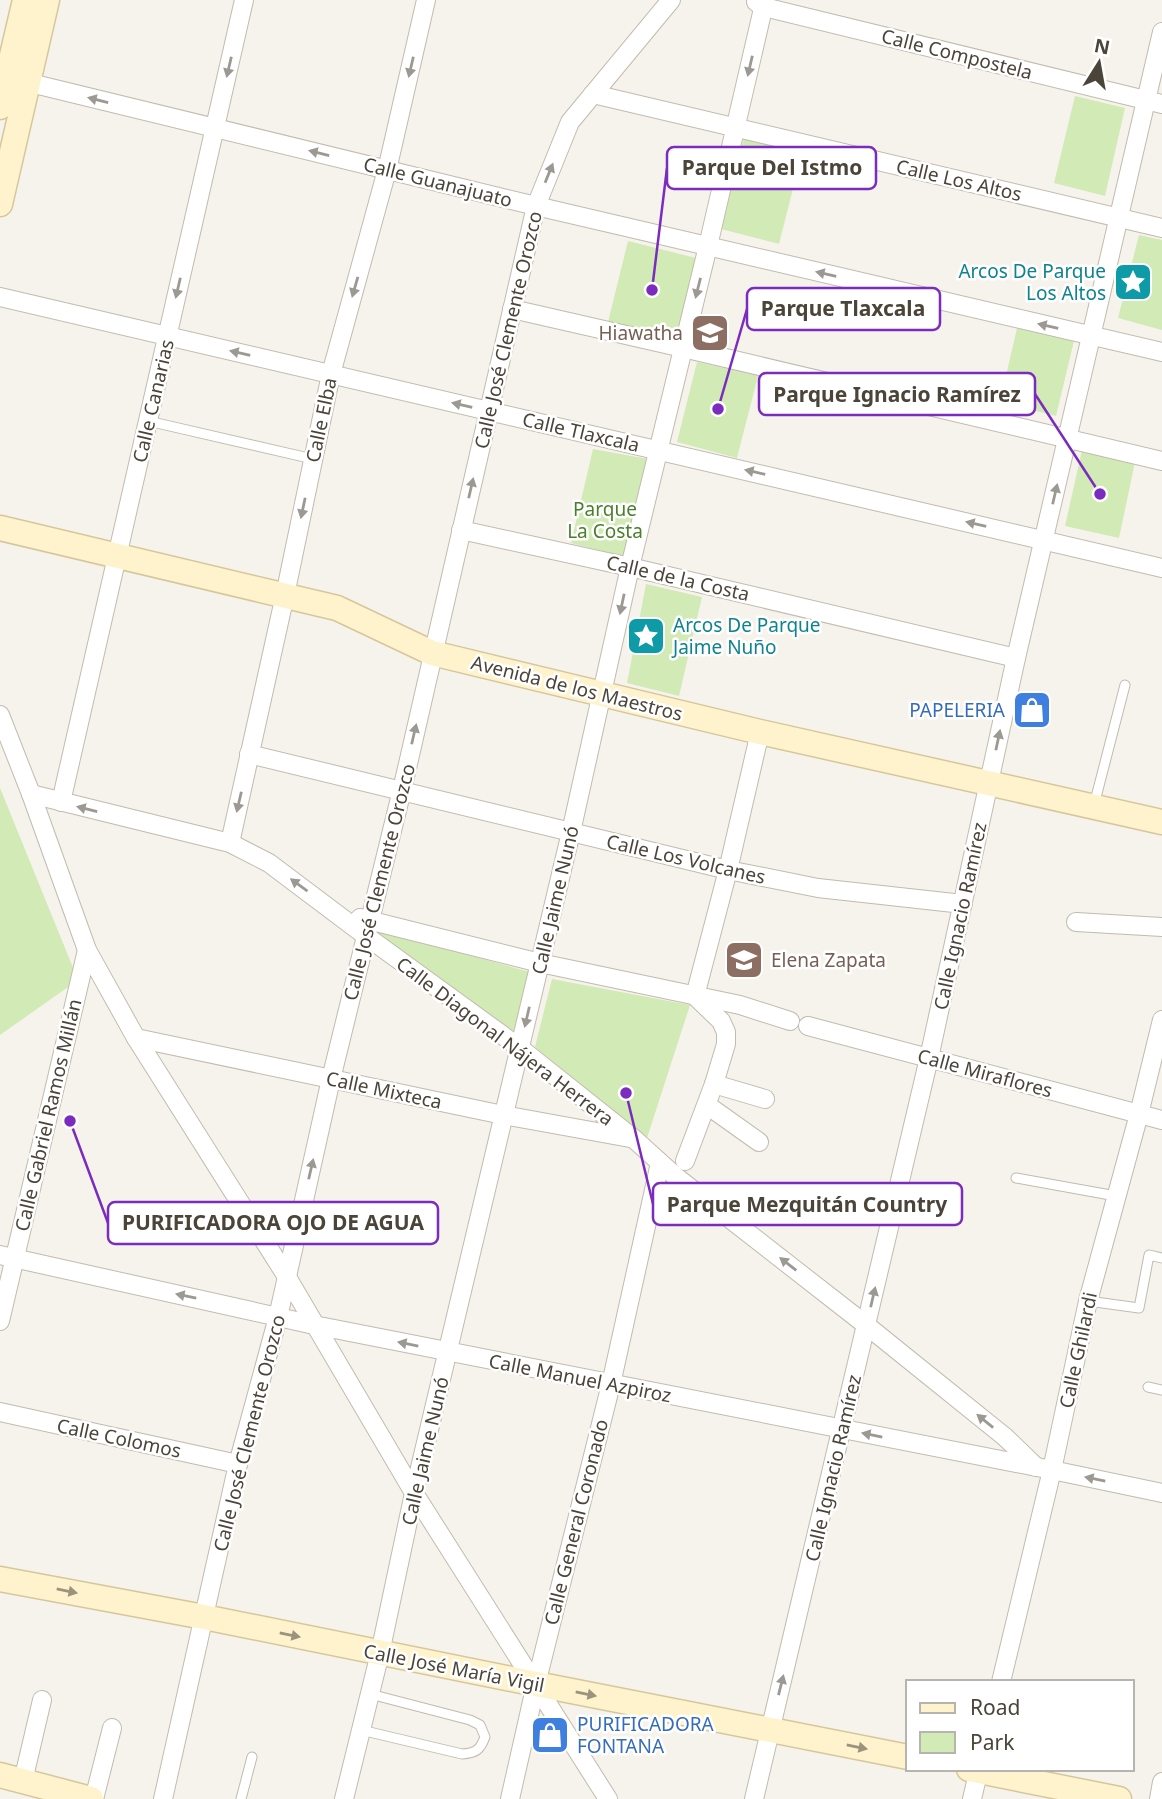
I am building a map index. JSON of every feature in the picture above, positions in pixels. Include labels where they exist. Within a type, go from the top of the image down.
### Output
[{"type":"street","points":[[0,204],[12,79],[25,0]]},
{"type":"street","points":[[0,107],[47,0]]},
{"type":"street","name":"Calle Canarias","points":[[61,803],[244,0]]},
{"type":"street","name":"Calle Elba","points":[[230,843],[331,374],[387,170],[426,0]]},
{"type":"street","name":"Calle José Clemente Orozco","points":[[163,1799],[238,1464],[278,1317],[331,1079],[402,790],[536,206],[570,122],[671,0]]},
{"type":"street","name":"Calle Compostela","points":[[761,2],[1154,102]]},
{"type":"street","name":"Calle Jaime Nunó","points":[[344,1799],[571,832],[630,567],[736,128],[761,2]]},
{"type":"street","name":"Calle Ignacio Ramírez","points":[[754,1799],[929,1058],[1016,658],[1119,218],[1154,102],[1162,32]]},
{"type":"street","name":"Calle Guanajuato","points":[[12,79],[536,206],[1162,352]]},
{"type":"street","name":"Calle Los Altos","points":[[593,94],[1162,228]]},
{"type":"street","name":"Calle Tlaxcala","points":[[0,297],[1162,568]]},
{"type":"street","points":[[512,309],[1162,461]]},
{"type":"street","name":"Avenida de los Maestros","points":[[0,528],[337,608],[432,653],[760,732],[1162,822]]},
{"type":"street","name":"Calle de la Costa","points":[[461,530],[1016,658]]},
{"type":"street","points":[[0,715],[87,950],[136,1038],[287,1278],[414,1493],[608,1799]]},
{"type":"street","points":[[695,996],[760,732]]},
{"type":"street","name":"Calle Los Volcanes","points":[[249,754],[728,870],[818,888],[963,904]]},
{"type":"street","name":"Calle Diagonal Nájera Herrera","points":[[31,794],[230,843],[269,863],[336,912],[368,929],[1044,1468]]},
{"type":"street","points":[[1076,922],[1162,927]]},
{"type":"street","points":[[368,929],[740,1005],[790,1021]]},
{"type":"street","name":"Calle Gabriel Ramos Millán","points":[[0,1321],[7,1257],[87,950]]},
{"type":"street","points":[[685,1161],[715,1084],[726,1044],[726,1032],[721,1021],[695,996]]},
{"type":"street","name":"Calle Ghilardi","points":[[1000,1680],[1044,1468],[1162,1020]]},
{"type":"street","name":"Calle Miraflores","points":[[808,1026],[1162,1120]]},
{"type":"street","name":"Calle Mixteca","points":[[136,1038],[503,1115],[633,1138]]},
{"type":"street","points":[[715,1084],[765,1099]]},
{"type":"street","points":[[707,1105],[759,1142]]},
{"type":"street","name":"Calle General Coronado","points":[[510,1799],[611,1384],[660,1163]]},
{"type":"street","name":"Calle Manuel Azpiroz","points":[[7,1257],[314,1325],[1162,1493]]},
{"type":"street","name":"Calle Colomos","points":[[0,1412],[238,1464]]},
{"type":"street","name":"Calle José María Vigil","points":[[0,1579],[906,1757]]},
{"type":"street","points":[[42,1700],[11,1778],[55,1794],[93,1799],[112,1727]]},
{"type":"street","points":[[972,1799],[976,1771]]},
{"type":"street","points":[[981,1771],[1119,1799]]},
{"type":"street","points":[[1158,1799],[1162,1782]]},
{"type":"lane","points":[[148,421],[313,458]]},
{"type":"lane","points":[[1094,807],[1125,685]]},
{"type":"lane","points":[[1016,1178],[1116,1196]]},
{"type":"lane","points":[[1088,1301],[1139,1308],[1149,1255],[1162,1258]]},
{"type":"lane","points":[[1148,1387],[1162,1390]]},
{"type":"lane","points":[[361,1730],[462,1754],[474,1753],[481,1748],[485,1737],[481,1725],[470,1720],[370,1694]]},
{"type":"lane","points":[[241,1799],[252,1758]]},
{"type":"green space","points":[[1075,96],[1125,108],[1105,196],[1054,183]]},
{"type":"green space","points":[[744,138],[802,153],[779,244],[721,229]]},
{"type":"green space","points":[[1139,235],[1162,240],[1162,330],[1118,318]]},
{"type":"green space","points":[[628,241],[696,258],[676,337],[608,322]]},
{"type":"green space","points":[[1017,328],[1074,341],[1056,416],[1000,402]]},
{"type":"green space","points":[[697,362],[758,376],[737,458],[677,442]]},
{"type":"green space","name":"Parque La Costa","points":[[593,449],[648,459],[626,557],[571,543]]},
{"type":"green space","points":[[1082,450],[1135,462],[1119,538],[1065,526]]},
{"type":"green space","points":[[646,584],[702,597],[679,696],[627,683]]},
{"type":"green space","points":[[0,788],[78,980],[0,1035]]},
{"type":"green space","points":[[374,929],[530,972],[516,1036],[372,936]]},
{"type":"green space","points":[[552,979],[690,1005],[647,1138],[535,1047]]},
{"type":"place","name":"Arcos De Parque Los Altos","points":[[1133,282]]},
{"type":"place","name":"Parque Del Istmo","points":[[652,290]]},
{"type":"place","name":"Hiawatha","points":[[710,333]]},
{"type":"place","name":"Parque Tlaxcala","points":[[718,409]]},
{"type":"place","name":"Parque Ignacio Ramírez","points":[[1100,494]]},
{"type":"place","name":"Arcos De Parque Jaime Nuño","points":[[646,636]]},
{"type":"place","name":"PAPELERIA","points":[[1032,710]]},
{"type":"place","name":"Elena Zapata","points":[[744,960]]},
{"type":"place","name":"Parque Mezquitán Country","points":[[626,1093]]},
{"type":"place","name":"PURIFICADORA OJO DE AGUA","points":[[70,1121]]},
{"type":"place","name":"PURIFICADORA FONTANA","points":[[550,1735]]}]
